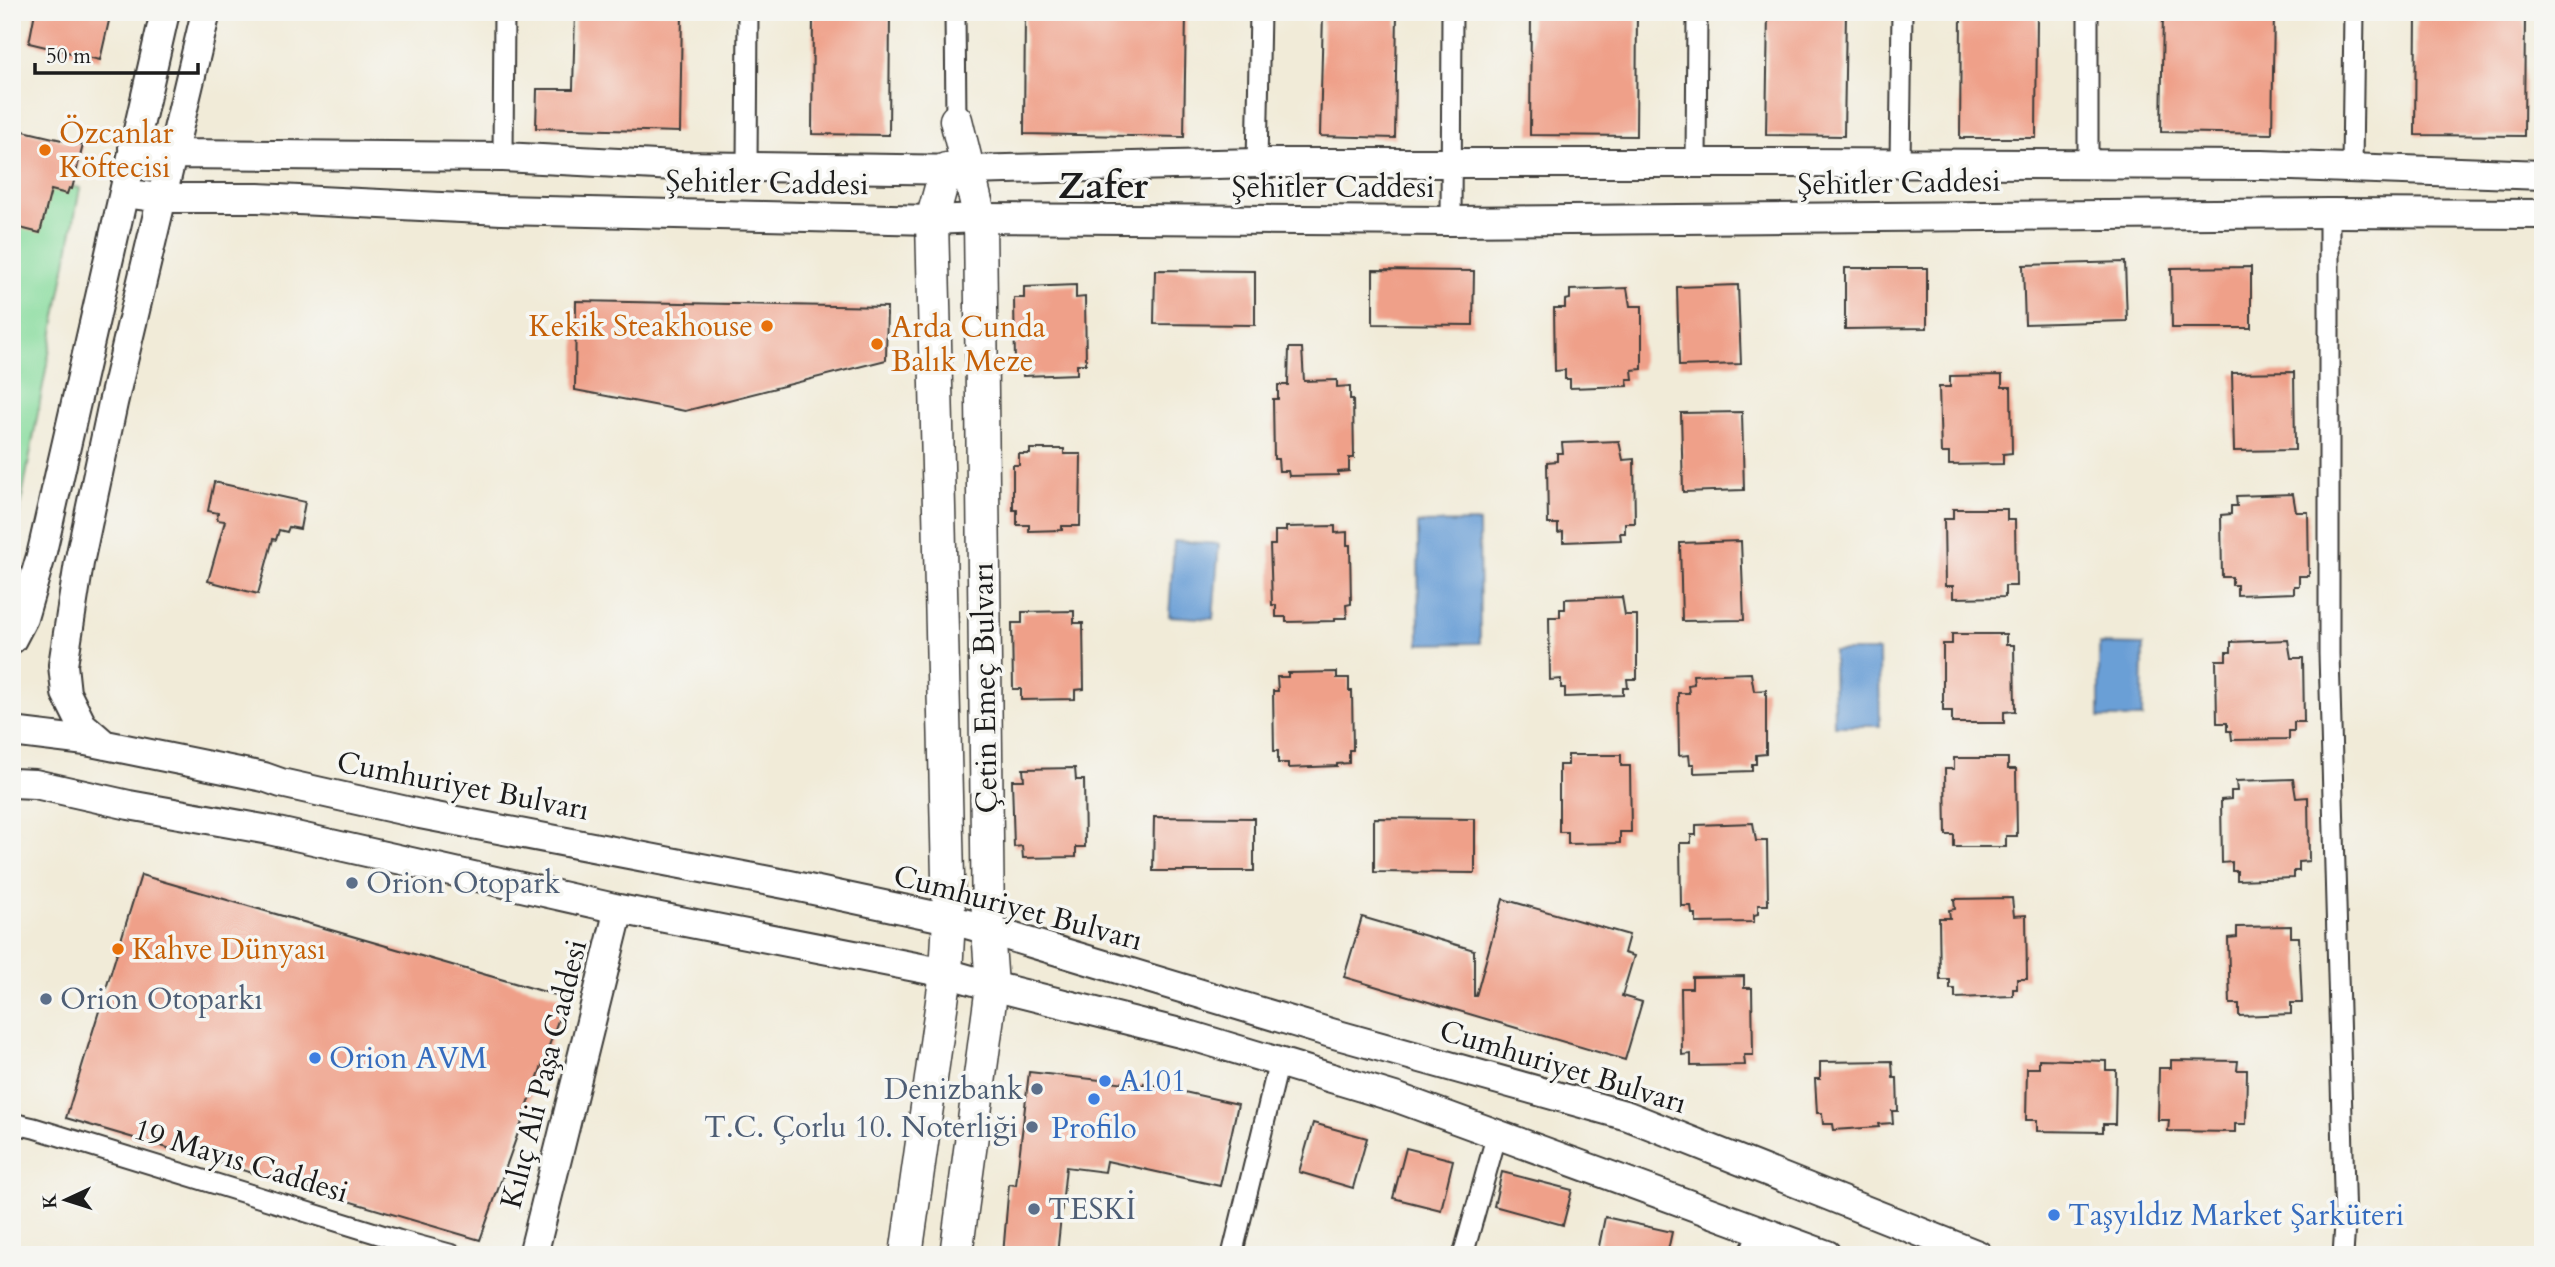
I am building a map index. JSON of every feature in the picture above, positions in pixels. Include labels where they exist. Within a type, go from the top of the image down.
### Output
[{"type":"main road","name":"Çetin Emeç Bulvarı","points":[[956,120],[957,170],[980,218],[988,930],[992,986],[956,1255]]},
{"type":"main road","points":[[906,1255],[946,973],[949,919],[932,219],[957,170]]},
{"type":"street","points":[[12,639],[23,618],[41,556],[164,12]]},
{"type":"street","points":[[95,743],[66,694],[63,665],[82,549],[206,12]]},
{"type":"street","points":[[503,157],[505,12]]},
{"type":"street","points":[[747,166],[748,12]]},
{"type":"street","points":[[955,12],[956,120]]},
{"type":"street","points":[[1257,163],[1260,12]]},
{"type":"street","points":[[1451,220],[1452,12]]},
{"type":"street","points":[[1696,163],[1697,12]]},
{"type":"street","points":[[1900,163],[1902,12]]},
{"type":"street","points":[[2088,12],[2088,164]]},
{"type":"street","points":[[2352,167],[2354,12]]},
{"type":"street","name":"Şehitler Caddesi","points":[[133,148],[173,154],[503,157],[676,166],[957,170],[1257,163],[1900,163],[2352,167],[2543,175]]},
{"type":"street","name":"Şehitler Caddesi","points":[[124,193],[161,198],[258,198],[502,210],[932,219],[1451,220],[2329,213],[2543,214]]},
{"type":"street","points":[[2329,213],[2329,654],[2346,1224],[2343,1255]]},
{"type":"street","points":[[12,727],[95,743]]},
{"type":"street","name":"Cumhuriyet Bulvarı","points":[[12,732],[95,743],[264,777],[420,814],[790,885],[949,919],[1331,1033],[1629,1116],[1978,1255]]},
{"type":"street","points":[[12,783],[35,784],[129,805],[269,830],[619,909],[946,973],[1192,1036],[1398,1098],[1497,1134],[1759,1243],[1827,1255]]},
{"type":"street","name":"Kılıç Ali Paşa Caddesi","points":[[533,1255],[619,909]]},
{"type":"street","points":[[1232,1255],[1279,1062]]},
{"type":"street","name":"19 Mayıs Caddesi","points":[[12,1124],[34,1128],[453,1255]]},
{"type":"street","points":[[1463,1255],[1497,1134]]},
{"type":"green space","points":[[12,175],[80,188],[12,551]]},
{"type":"water","points":[[1479,522],[1480,643],[1419,644],[1418,523]]},
{"type":"water","points":[[1174,541],[1219,544],[1213,619],[1169,616]]},
{"type":"water","points":[[2099,644],[2143,645],[2142,718],[2099,718]]},
{"type":"water","points":[[1833,651],[1879,651],[1880,726],[1834,726]]},
{"type":"building","points":[[35,12],[111,12],[100,60],[29,43]]},
{"type":"building","points":[[575,12],[682,12],[680,132],[536,128],[537,89],[573,89]]},
{"type":"building","points":[[813,12],[890,12],[889,135],[812,134]]},
{"type":"building","points":[[1025,12],[1186,12],[1184,137],[1024,134]]},
{"type":"building","points":[[1323,12],[1397,12],[1395,138],[1320,136]]},
{"type":"building","points":[[1531,12],[1637,12],[1636,136],[1530,135]]},
{"type":"building","points":[[1768,12],[1846,12],[1844,136],[1766,135]]},
{"type":"building","points":[[1961,12],[2037,12],[2036,138],[1960,138]]},
{"type":"building","points":[[2163,12],[2274,12],[2272,134],[2161,132]]},
{"type":"building","points":[[2416,12],[2525,12],[2524,136],[2415,135]]},
{"type":"building","points":[[15,129],[83,145],[72,189],[69,188],[67,194],[51,190],[40,233],[12,226],[12,143]]},
{"type":"building","points":[[2125,262],[2127,321],[2025,324],[2023,265]]},
{"type":"building","points":[[2251,267],[2251,328],[2172,328],[2171,268]]},
{"type":"building","points":[[1845,268],[1927,268],[1927,328],[1845,329]]},
{"type":"building","points":[[1155,270],[1255,271],[1255,325],[1154,324]]},
{"type":"building","points":[[1373,270],[1474,271],[1473,325],[1373,324]]},
{"type":"building","points":[[1076,285],[1076,298],[1085,297],[1086,364],[1077,364],[1077,374],[1023,376],[1023,364],[1015,364],[1014,298],[1024,298],[1024,287]]},
{"type":"building","points":[[1738,285],[1741,364],[1679,366],[1677,287]]},
{"type":"building","points":[[1627,288],[1630,306],[1642,306],[1642,369],[1632,370],[1633,379],[1627,379],[1628,386],[1570,388],[1570,379],[1565,379],[1565,370],[1555,371],[1554,308],[1565,308],[1565,300],[1570,299],[1570,290]]},
{"type":"building","points":[[576,301],[887,307],[886,360],[685,411],[575,390]]},
{"type":"building","points":[[1289,348],[1302,348],[1304,381],[1337,380],[1337,387],[1350,386],[1350,399],[1353,399],[1354,458],[1349,458],[1349,471],[1338,472],[1338,475],[1289,476],[1288,471],[1279,471],[1278,459],[1274,459],[1273,399],[1278,399],[1278,385],[1288,385]]},
{"type":"building","points":[[2294,372],[2295,450],[2234,451],[2232,373]]},
{"type":"building","points":[[2002,375],[2002,387],[2011,387],[2012,453],[2003,454],[2003,464],[1949,465],[1949,453],[1941,453],[1939,387],[1950,387],[1950,376]]},
{"type":"building","points":[[1742,412],[1744,490],[1683,492],[1681,413]]},
{"type":"building","points":[[1619,441],[1623,460],[1634,459],[1635,523],[1625,523],[1625,533],[1620,533],[1621,540],[1563,542],[1563,532],[1558,533],[1558,524],[1548,524],[1547,462],[1557,461],[1557,453],[1563,453],[1562,443]]},
{"type":"building","points":[[1030,449],[1064,449],[1064,454],[1081,454],[1080,526],[1062,526],[1062,530],[1029,531],[1029,525],[1017,525],[1017,510],[1013,510],[1013,465],[1019,465],[1019,454],[1030,454]]},
{"type":"building","points":[[214,482],[305,502],[300,529],[289,527],[287,532],[279,530],[276,540],[273,539],[258,594],[208,581],[225,521],[217,520],[218,513],[208,511]]},
{"type":"building","points":[[2293,494],[2296,512],[2308,512],[2309,576],[2299,576],[2299,586],[2294,586],[2294,593],[2237,595],[2237,585],[2232,585],[2232,577],[2222,577],[2221,515],[2231,514],[2231,506],[2237,506],[2236,496]]},
{"type":"building","points":[[1953,509],[2007,509],[2007,520],[2015,520],[2016,586],[2005,586],[2005,597],[1953,598],[1953,586],[1945,586],[1944,519],[1953,519]]},
{"type":"building","points":[[1335,526],[1335,533],[1347,532],[1347,545],[1350,545],[1351,604],[1346,605],[1347,618],[1335,618],[1335,621],[1286,622],[1286,617],[1276,617],[1276,605],[1272,605],[1270,545],[1275,545],[1275,531],[1286,531],[1286,527]]},
{"type":"building","points":[[1741,541],[1744,620],[1682,621],[1680,543]]},
{"type":"building","points":[[1622,597],[1625,615],[1637,615],[1637,679],[1627,679],[1628,688],[1623,688],[1623,695],[1565,697],[1561,679],[1550,680],[1549,617],[1560,617],[1560,609],[1565,609],[1565,599]]},
{"type":"building","points":[[1074,611],[1074,623],[1083,623],[1084,689],[1075,690],[1075,699],[1021,700],[1021,689],[1013,689],[1012,623],[1022,623],[1022,612]]},
{"type":"building","points":[[1952,634],[2006,634],[2006,645],[2014,645],[2015,711],[2004,712],[2004,723],[1952,723],[1952,711],[1943,711],[1943,644],[1952,644]]},
{"type":"building","points":[[2288,640],[2291,658],[2303,658],[2304,722],[2294,722],[2294,731],[2289,731],[2289,739],[2232,740],[2231,731],[2227,731],[2227,723],[2217,723],[2216,660],[2226,660],[2226,652],[2231,652],[2231,642]]},
{"type":"building","points":[[1337,672],[1337,678],[1349,678],[1349,691],[1352,691],[1353,750],[1349,750],[1349,763],[1288,768],[1288,763],[1278,763],[1278,751],[1274,751],[1273,691],[1278,691],[1277,677],[1288,677],[1288,673]]},
{"type":"building","points":[[1751,673],[1754,691],[1766,690],[1766,754],[1756,755],[1756,764],[1752,764],[1752,771],[1694,773],[1694,764],[1690,764],[1689,755],[1679,756],[1678,693],[1689,693],[1688,685],[1694,684],[1693,675]]},
{"type":"building","points":[[1568,755],[1621,755],[1621,766],[1630,766],[1631,832],[1620,832],[1620,843],[1568,844],[1568,832],[1559,832],[1559,765],[1568,765]]},
{"type":"building","points":[[1954,758],[2008,758],[2008,769],[2016,769],[2017,836],[2006,836],[2006,847],[1954,847],[1954,835],[1946,835],[1945,769],[1954,769]]},
{"type":"building","points":[[1075,768],[1076,780],[1084,780],[1085,847],[1076,847],[1076,857],[1023,858],[1022,846],[1014,847],[1012,780],[1024,780],[1023,769]]},
{"type":"building","points":[[2293,779],[2296,798],[2308,797],[2309,861],[2299,862],[2299,871],[2294,871],[2294,878],[2237,880],[2237,871],[2232,871],[2232,862],[2222,863],[2221,800],[2231,799],[2231,791],[2237,791],[2236,781]]},
{"type":"building","points":[[1154,817],[1254,818],[1254,871],[1153,871]]},
{"type":"building","points":[[1374,818],[1475,819],[1475,873],[1374,872]]},
{"type":"building","points":[[1753,823],[1756,841],[1767,841],[1768,905],[1758,905],[1754,922],[1696,923],[1696,914],[1692,914],[1691,906],[1681,906],[1680,843],[1691,843],[1691,835],[1696,835],[1696,825]]},
{"type":"building","name":"Orion AVM","points":[[141,875],[566,998],[480,1240],[66,1118]]},
{"type":"building","points":[[2012,898],[2014,916],[2026,915],[2027,979],[2017,979],[2017,989],[2013,989],[2013,996],[1955,998],[1955,989],[1950,989],[1950,980],[1940,980],[1939,918],[1950,918],[1949,910],[1955,909],[1954,899]]},
{"type":"building","points":[[1503,899],[1629,935],[1624,953],[1634,956],[1622,996],[1642,1002],[1625,1060],[1344,977],[1362,917],[1474,950],[1476,996]]},
{"type":"building","points":[[2291,926],[2291,937],[2299,937],[2302,1003],[2291,1003],[2291,1014],[2239,1016],[2239,1004],[2230,1004],[2228,938],[2237,937],[2237,927]]},
{"type":"building","points":[[1744,976],[1744,988],[1752,988],[1753,1055],[1744,1055],[1745,1065],[1691,1066],[1691,1054],[1682,1055],[1681,988],[1692,988],[1692,977]]},
{"type":"building","points":[[2039,1059],[2106,1061],[2106,1070],[2116,1070],[2115,1124],[2103,1124],[2103,1132],[2037,1131],[2037,1120],[2026,1120],[2027,1068],[2039,1068]]},
{"type":"building","points":[[2171,1060],[2238,1061],[2237,1070],[2247,1070],[2246,1124],[2235,1124],[2235,1132],[2168,1131],[2169,1120],[2158,1120],[2159,1068],[2171,1068]]},
{"type":"building","points":[[1892,1061],[1893,1078],[1897,1078],[1898,1111],[1892,1111],[1893,1123],[1878,1124],[1879,1127],[1834,1130],[1833,1124],[1823,1124],[1822,1113],[1817,1113],[1815,1079],[1820,1079],[1820,1062]]},
{"type":"building","points":[[1029,1072],[1144,1083],[1238,1104],[1220,1186],[1107,1161],[1105,1172],[1066,1167],[1057,1255],[1003,1255],[1009,1184],[1016,1185]]},
{"type":"building","points":[[1313,1123],[1367,1138],[1353,1188],[1299,1172]]},
{"type":"building","points":[[1406,1148],[1453,1160],[1441,1210],[1393,1198]]},
{"type":"building","points":[[1502,1172],[1572,1190],[1563,1225],[1494,1206]]},
{"type":"building","points":[[1605,1217],[1672,1232],[1667,1255],[1615,1255],[1598,1251]]},
{"type":"place","name":"Özcanlar Köftecisi","points":[[45,150]]},
{"type":"place","name":"Kekik Steakhouse","points":[[767,326]]},
{"type":"place","name":"Arda Cunda Balık Meze","points":[[877,344]]},
{"type":"place","name":"Orion Otopark","points":[[352,883]]},
{"type":"place","name":"Kahve Dünyası","points":[[118,949]]},
{"type":"place","name":"Orion Otoparkı","points":[[46,999]]},
{"type":"place","name":"Orion AVM","points":[[315,1058]]},
{"type":"place","name":"A101","points":[[1105,1081]]},
{"type":"place","name":"Denizbank","points":[[1037,1089]]},
{"type":"place","name":"Profilo","points":[[1094,1099]]},
{"type":"place","name":"T.C. Çorlu 10. Noterliği","points":[[1032,1127]]},
{"type":"place","name":"TESKİ","points":[[1034,1209]]},
{"type":"place","name":"Taşyıldız Market Şarküteri","points":[[2054,1215]]},
{"type":"district","name":"Zafer","points":[[1103,186]]}]
